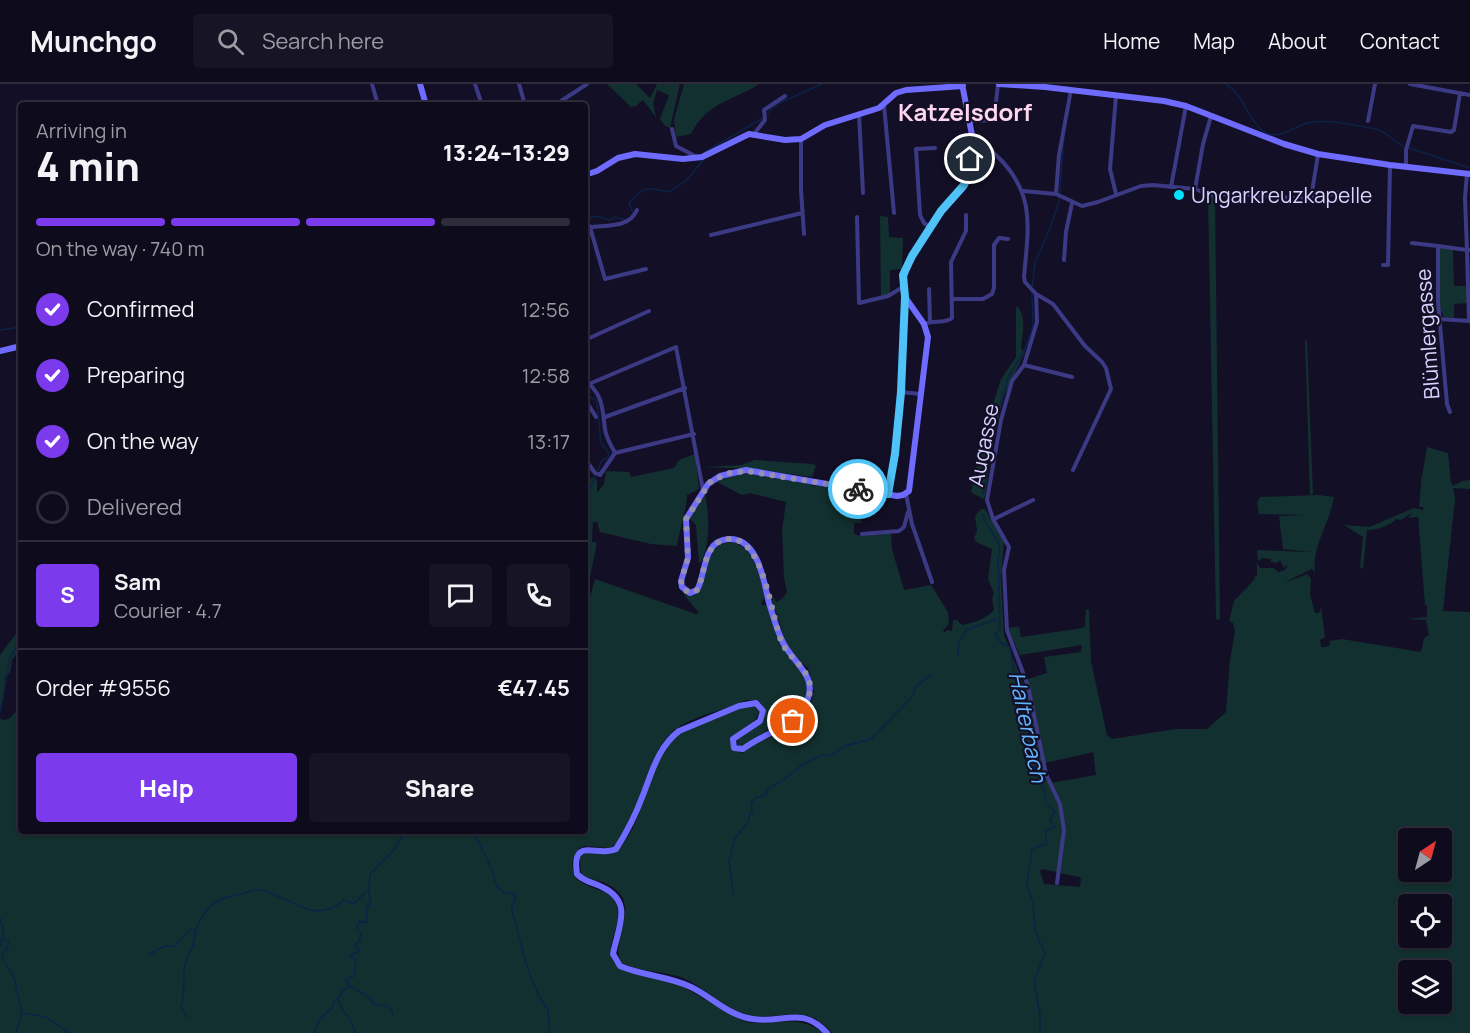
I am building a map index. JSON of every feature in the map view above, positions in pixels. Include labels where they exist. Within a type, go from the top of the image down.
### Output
[{"type":"street","points":[[372,84],[377,102]]},
{"type":"street","points":[[420,84],[425,102]]},
{"type":"street","points":[[475,84],[481,102]]},
{"type":"street","points":[[519,84],[524,102]]},
{"type":"street","points":[[560,102],[587,84]]},
{"type":"street","points":[[969,121],[994,120],[998,84],[1071,90],[1164,101],[1186,106],[1284,144],[1318,154],[1469,174],[1470,321],[1439,319]]},
{"type":"street","points":[[1368,121],[1375,84]]},
{"type":"street","points":[[1410,84],[1470,95]]},
{"type":"street","points":[[588,174],[618,158],[635,154],[704,156],[754,134],[785,140],[801,139],[825,125],[884,105],[896,93],[962,85],[972,140],[966,182],[943,208],[908,264],[903,287],[905,297],[901,392],[895,454],[888,494]]},
{"type":"street","points":[[1058,195],[1059,155],[1071,90]]},
{"type":"street","points":[[1406,167],[1406,150],[1414,124],[1451,132],[1454,130],[1460,93]]},
{"type":"street","points":[[754,134],[765,116],[764,110],[785,96]]},
{"type":"street","points":[[1116,96],[1110,170],[1116,194]]},
{"type":"street","points":[[884,105],[894,213]]},
{"type":"street","points":[[1171,187],[1186,106]]},
{"type":"street","points":[[859,114],[862,192]]},
{"type":"street","points":[[1195,189],[1203,144],[1211,116]]},
{"type":"street","points":[[672,129],[676,146],[704,156]]},
{"type":"street","points":[[801,139],[804,234]]},
{"type":"street","points":[[972,140],[985,146],[1006,165],[1023,191],[1028,212],[1024,277],[1029,286],[1053,304],[1085,346],[1106,368],[1111,389],[1073,470]]},
{"type":"street","points":[[932,228],[921,219],[920,215],[916,149],[935,148]]},
{"type":"street","points":[[1311,198],[1318,154]]},
{"type":"street","points":[[1383,265],[1388,265],[1390,165]]},
{"type":"street","points":[[1023,191],[1058,195],[1072,203],[1088,206],[1141,186],[1195,189],[1210,195],[1311,198],[1342,192]]},
{"type":"street","points":[[1064,260],[1066,232],[1072,203]]},
{"type":"street","points":[[637,210],[634,218],[626,223],[588,223],[605,279],[646,268]]},
{"type":"street","points":[[711,236],[802,213]]},
{"type":"street","points":[[927,323],[948,321],[952,318],[951,262],[966,231],[966,215]]},
{"type":"street","points":[[857,217],[859,303],[888,296],[903,287]]},
{"type":"street","points":[[953,299],[983,299],[992,294],[994,245],[999,238],[1008,238]]},
{"type":"street","points":[[1412,243],[1438,246]]},
{"type":"street","name":"Blümlergasse","points":[[1450,412],[1447,404],[1439,319],[1438,246],[1469,250]]},
{"type":"street","points":[[906,494],[911,485],[928,337],[929,290]]},
{"type":"street","name":"Augasse","points":[[1036,293],[1037,322],[1024,365],[1012,381],[1001,420],[987,500],[993,519],[1009,547],[1004,570],[1007,630],[1028,686],[1046,774],[1060,804],[1064,830],[1057,883]]},
{"type":"street","points":[[905,297],[927,323]]},
{"type":"street","points":[[588,339],[649,311]]},
{"type":"street","points":[[0,351],[18,347]]},
{"type":"street","points":[[615,453],[605,430],[605,417],[598,396],[590,384],[676,347],[703,490]]},
{"type":"street","points":[[1024,365],[1072,378]]},
{"type":"street","points":[[605,417],[685,388]]},
{"type":"street","points":[[901,392],[920,394]]},
{"type":"street","points":[[588,404],[596,417]]},
{"type":"street","points":[[588,463],[595,473],[600,475],[615,453],[694,434]]},
{"type":"street","points":[[827,1033],[821,1027],[802,1017],[755,1020],[741,1017],[692,987],[620,966],[613,954],[623,909],[616,895],[586,881],[577,874],[577,858],[581,851],[586,849],[606,852],[616,849],[638,808],[664,746],[679,731],[739,706],[756,703],[762,711],[759,721],[733,739],[734,748],[743,749],[755,740],[793,721],[808,700],[810,692],[808,676],[783,644],[760,564],[748,548],[732,539],[722,541],[705,559],[697,590],[690,593],[682,587],[681,581],[688,558],[686,519],[711,481],[720,476],[746,471],[888,494],[906,494]]},
{"type":"street","points":[[906,494],[909,501],[909,512],[932,582]]},
{"type":"street","points":[[993,519],[1014,507],[1033,500]]},
{"type":"street","points":[[862,534],[899,531],[904,527],[909,512]]},
{"type":"green space","points":[[607,84],[636,84],[650,98],[657,84],[680,84],[670,128],[665,126],[660,119],[669,95],[657,90],[653,103],[656,117],[643,100],[631,107]]},
{"type":"green space","points":[[684,84],[759,84],[713,108],[691,134],[676,137],[674,119]]},
{"type":"green space","points":[[1208,197],[1215,197],[1220,620],[1216,619]]},
{"type":"green space","points":[[880,216],[888,217],[889,237],[903,238],[902,269],[890,270],[890,294],[881,296]]},
{"type":"green space","points":[[1441,248],[1453,250],[1454,286],[1467,286],[1467,303],[1454,304],[1454,318],[1444,317],[1440,309],[1439,251]]},
{"type":"green space","points":[[1016,307],[1021,311],[1022,316],[1021,349],[1025,352],[1004,396],[993,440],[983,499],[971,492],[984,433],[1001,379],[1016,357]]},
{"type":"green space","points":[[1305,340],[1307,341],[1313,494],[1310,495]]},
{"type":"green space","points":[[1427,447],[1448,453],[1453,486],[1470,480],[1470,489],[1453,488],[1455,499],[1443,611],[1470,612],[1470,1033],[832,1033],[821,1023],[800,1014],[754,1016],[742,1013],[683,978],[635,968],[621,962],[619,944],[625,906],[616,890],[581,875],[580,857],[582,854],[595,852],[611,854],[622,845],[639,814],[660,759],[669,743],[680,732],[711,718],[753,705],[759,712],[755,720],[731,738],[733,749],[742,753],[757,742],[800,720],[814,692],[808,668],[792,654],[787,646],[772,600],[774,597],[776,602],[782,599],[787,592],[784,578],[782,530],[786,502],[750,493],[742,495],[715,481],[738,474],[750,474],[812,484],[814,487],[816,484],[847,488],[847,502],[866,510],[861,523],[854,523],[854,534],[862,536],[891,533],[892,549],[904,590],[931,585],[948,612],[949,624],[943,630],[945,633],[947,630],[952,631],[953,620],[957,620],[962,625],[975,622],[994,610],[992,599],[994,593],[988,579],[992,549],[976,542],[974,538],[977,531],[975,516],[981,509],[985,509],[1004,542],[1001,577],[1004,635],[1024,686],[1028,679],[1047,673],[1044,657],[1081,652],[1082,645],[1020,655],[1008,628],[1019,627],[1021,637],[1083,628],[1085,627],[1086,609],[1089,610],[1091,661],[1107,735],[1112,739],[1176,729],[1207,729],[1226,712],[1235,631],[1233,623],[1229,621],[1234,601],[1254,580],[1255,576],[1257,577],[1257,562],[1260,568],[1274,568],[1278,572],[1285,570],[1288,564],[1284,568],[1280,560],[1277,563],[1263,558],[1258,561],[1257,550],[1311,552],[1283,549],[1279,516],[1306,515],[1259,514],[1257,503],[1260,497],[1319,495],[1334,497],[1318,544],[1315,573],[1312,569],[1283,583],[1308,574],[1311,579],[1310,594],[1315,613],[1319,613],[1321,607],[1325,637],[1320,640],[1321,647],[1330,645],[1329,641],[1342,639],[1421,652],[1424,638],[1429,635],[1426,620],[1407,619],[1427,617],[1418,517],[1408,518],[1413,512],[1384,527],[1367,530],[1363,569],[1360,567],[1363,537],[1344,525],[1369,527],[1414,508],[1423,510],[1423,507],[1419,507]],"holes":[[[1093,752],[1096,775],[1050,783],[1045,763]],[[1042,869],[1079,877],[1080,887],[1044,884],[1040,871]]]},
{"type":"green space","points":[[695,454],[699,489],[687,495],[677,546],[651,544],[600,532],[597,522],[593,522],[592,542],[596,542],[596,548],[588,587],[588,482],[593,477],[597,480],[597,493],[604,484],[606,471],[629,472],[631,477],[674,468],[679,460]]},
{"type":"green space","points":[[755,460],[816,466],[812,477],[754,469],[703,467],[741,465]]},
{"type":"green space","points":[[705,493],[708,537],[699,563],[696,525],[689,518]]},
{"type":"green space","points":[[732,542],[740,545],[747,550],[756,564],[765,596],[761,605],[767,605],[782,645],[802,669],[808,689],[802,707],[789,721],[767,730],[741,747],[738,746],[737,739],[757,722],[763,711],[758,700],[746,700],[699,717],[673,731],[654,758],[634,811],[620,839],[610,848],[585,846],[578,849],[572,863],[574,876],[579,881],[610,896],[617,907],[617,923],[611,955],[620,969],[676,983],[743,1021],[803,1023],[823,1033],[0,1033],[0,718],[9,719],[18,709],[18,834],[588,834],[588,605],[595,579],[696,614],[699,613],[684,595],[697,594],[711,555],[722,544]]},
{"type":"green space","points":[[18,631],[18,651],[12,660],[10,672],[5,677],[4,698],[0,709],[0,655]]},
{"type":"waterway","points":[[766,115],[777,104],[822,84]]},
{"type":"waterway","points":[[1226,84],[1238,95],[1258,126],[1268,134],[1285,133],[1307,123],[1333,122],[1377,129],[1405,147]]},
{"type":"waterway","points":[[705,152],[763,118]]},
{"type":"waterway","name":"Halterbach","points":[[1032,288],[1035,263],[1059,202],[1064,136]]},
{"type":"waterway","points":[[1409,148],[1470,168]]},
{"type":"waterway","points":[[633,213],[629,203],[638,193],[646,189],[669,192],[687,180],[703,160]]},
{"type":"waterway","points":[[588,220],[597,216],[611,220],[614,217],[626,220]]},
{"type":"waterway","name":"Halterbach","points":[[998,413],[1008,378],[1025,349],[1033,326],[1032,293]]},
{"type":"waterway","points":[[0,330],[18,327]]},
{"type":"waterway","points":[[588,393],[597,401],[601,443],[609,453],[608,458],[602,460],[588,493]]},
{"type":"waterway","name":"Halterbach","points":[[983,494],[996,420]]},
{"type":"waterway","name":"Halterbach","points":[[983,514],[1000,552],[998,559],[1000,629],[995,634],[1001,643],[1010,647],[1014,671],[1023,691],[1035,770],[1045,793],[1046,804],[1055,811],[1050,820],[1055,827],[1046,831],[1046,844],[1032,849],[1027,885],[1033,902],[1035,931],[1045,954],[1034,981],[1040,1015],[1040,1033]]},
{"type":"waterway","points":[[588,517],[590,528],[588,532]]},
{"type":"waterway","points":[[588,543],[590,546],[588,548]]},
{"type":"waterway","points":[[958,655],[959,642],[966,630],[997,619]]},
{"type":"waterway","points":[[0,712],[10,658],[18,643]]},
{"type":"waterway","points":[[734,897],[729,862],[735,838],[749,821],[752,812],[751,803],[757,797],[765,796],[768,788],[782,781],[801,766],[820,756],[832,755],[845,746],[871,739],[913,696],[915,687],[931,675]]},
{"type":"waterway","points":[[314,1033],[319,1020],[332,1008],[342,990],[350,986],[346,980],[354,976],[356,961],[350,955],[360,951],[355,944],[359,942],[361,933],[357,929],[359,921],[367,923],[366,909],[371,901],[370,874],[395,849],[402,834]]},
{"type":"waterway","points":[[476,834],[497,887],[505,893],[511,893],[516,898],[512,904],[512,910],[527,967],[538,994],[548,1010],[550,1033]]},
{"type":"waterway","points":[[187,1018],[181,1007],[185,967],[196,929],[207,910],[215,902],[226,897],[259,890],[301,907],[322,911],[344,900],[353,904],[371,887]]},
{"type":"waterway","points":[[0,918],[4,932],[2,937],[9,943],[2,956],[14,978],[21,1009],[16,1033]]},
{"type":"waterway","points":[[148,955],[165,946],[175,946],[190,930],[195,930]]},
{"type":"waterway","points":[[0,946],[2,938]]},
{"type":"waterway","points":[[351,987],[369,997],[375,1005],[387,1006],[392,1010],[393,1016]]},
{"type":"waterway","points":[[338,999],[352,1022],[355,1033]]},
{"type":"waterway","points":[[22,1013],[46,1017],[70,1033]]},
{"type":"way so far","points":[[793,721],[808,700],[810,692],[808,676],[783,644],[769,603],[760,564],[748,548],[741,543],[732,539],[722,541],[705,559],[697,590],[690,593],[686,591],[681,581],[688,558],[686,519],[711,481],[738,471],[779,475],[858,489]]},
{"type":"place","name":"Ungarkreuzkapelle","points":[[1179,195]]},
{"type":"district","name":"Katzelsdorf","points":[[965,111]]},
{"type":"route","points":[[858,489],[888,494],[895,454],[901,392],[903,300],[905,297],[903,275],[912,256],[941,211],[959,193],[968,179],[970,159]]}]
